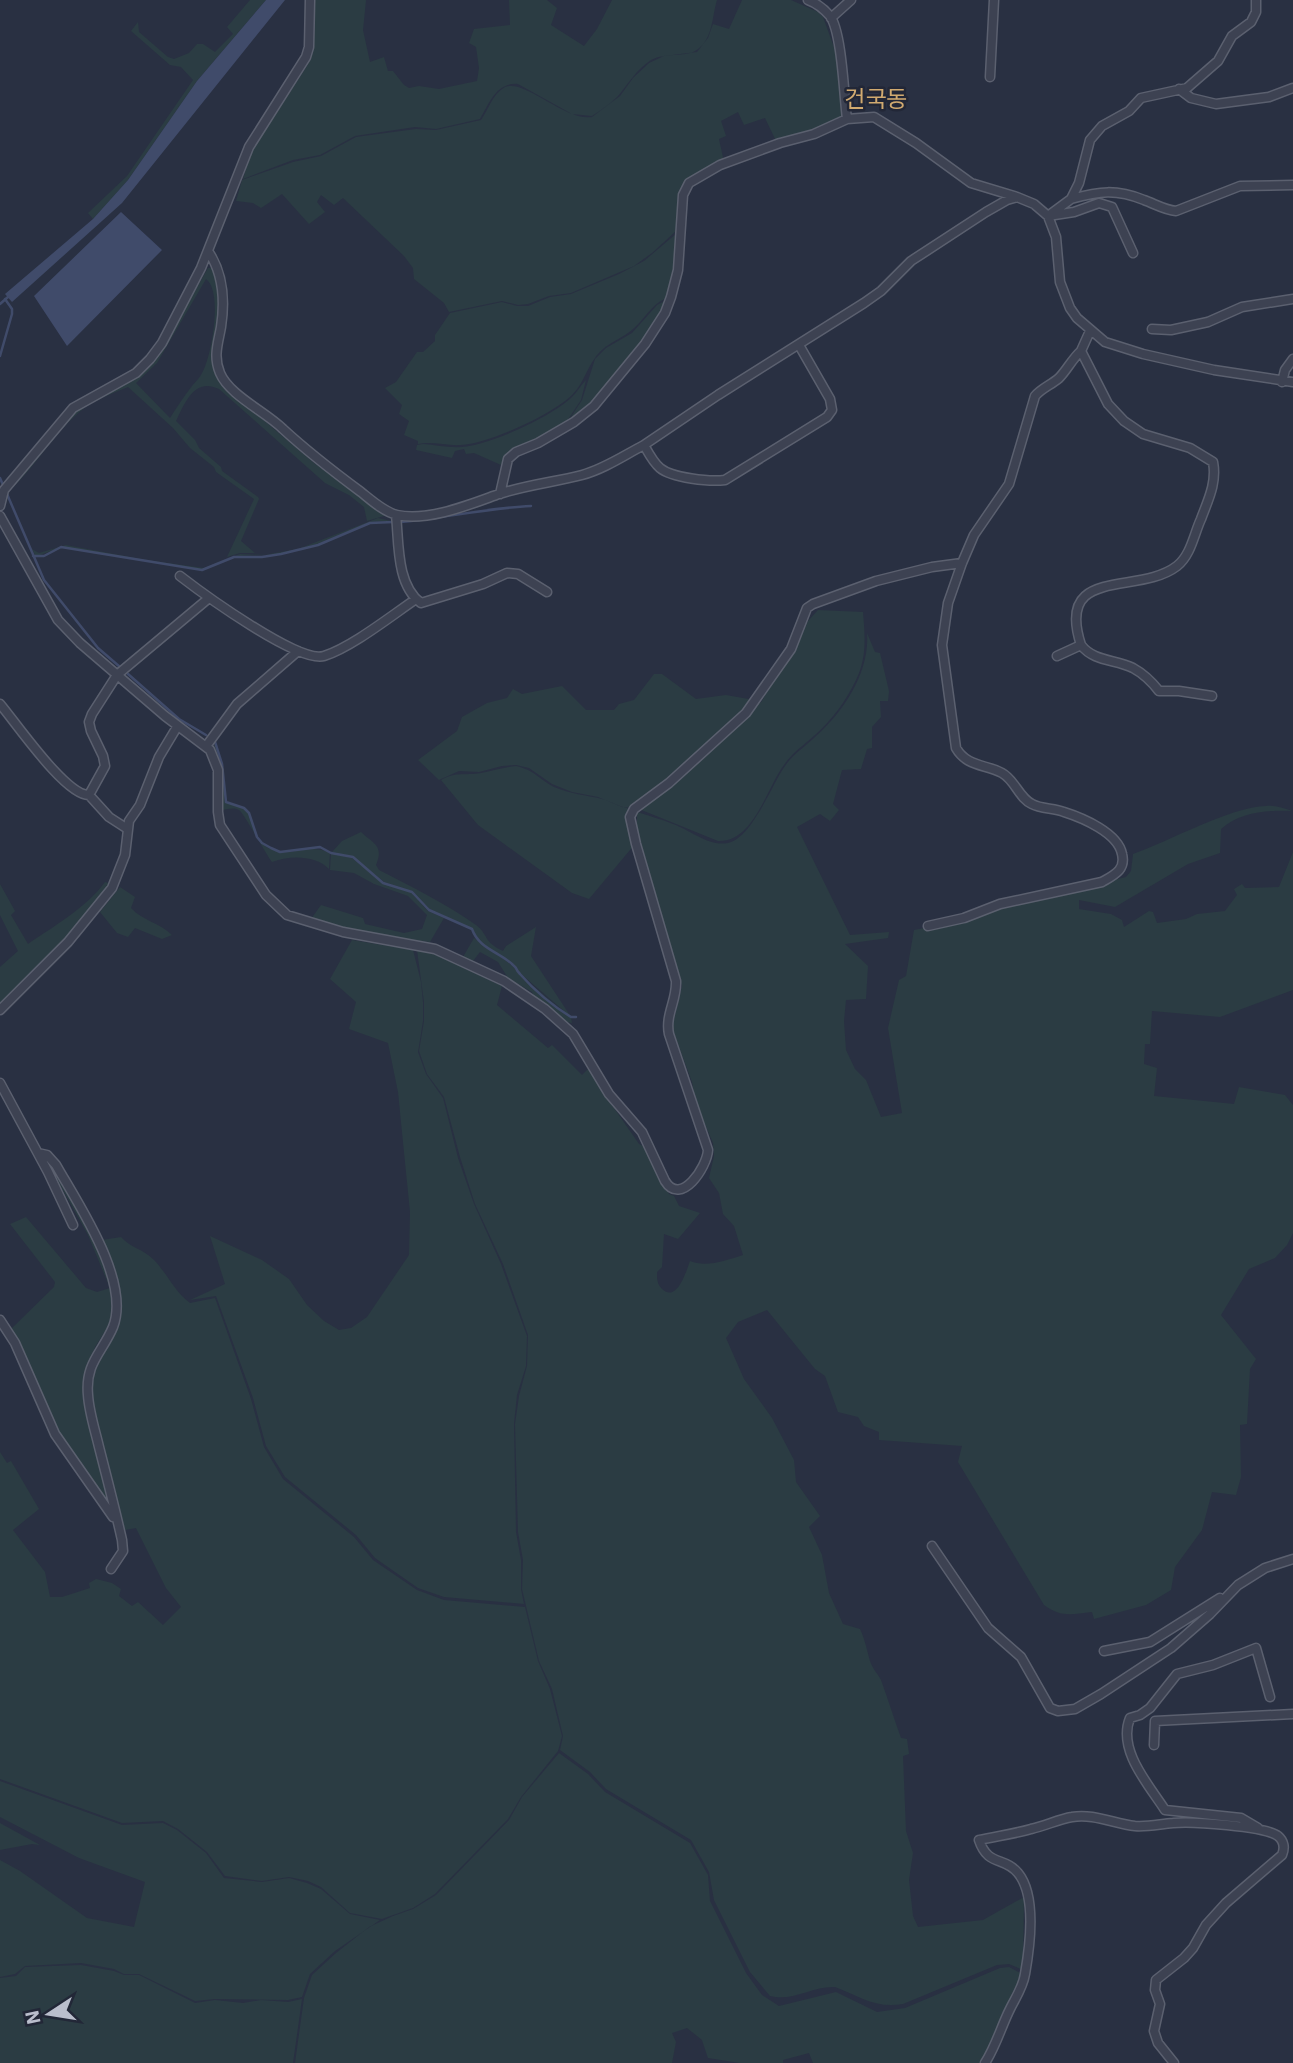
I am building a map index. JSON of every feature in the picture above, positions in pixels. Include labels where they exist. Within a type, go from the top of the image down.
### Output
[{"type":"street","points":[[0,502],[4,490],[66,414],[80,402],[136,373],[150,359],[184,302],[208,251],[248,147],[295,78],[306,57],[309,47],[310,0]]},
{"type":"street","points":[[808,0],[817,4],[831,18],[839,47],[847,119]]},
{"type":"street","points":[[831,18],[851,0]]},
{"type":"street","points":[[990,77],[994,0]]},
{"type":"street","points":[[1071,199],[1079,183],[1090,140],[1102,125],[1129,111],[1141,97],[1187,88],[1218,61],[1232,36],[1251,22],[1256,12],[1256,0]]},
{"type":"street","points":[[1179,89],[1191,99],[1216,104],[1269,97],[1293,88]]},
{"type":"street","points":[[500,494],[508,459],[516,452],[574,422],[594,406],[645,344],[665,313],[678,270],[683,195],[689,183],[720,165],[780,143],[814,134],[847,119],[874,117],[882,120],[971,183],[1034,204],[1048,216],[1056,237],[1060,282],[1064,294],[1077,318],[1105,342],[1143,354],[1293,382]]},
{"type":"street","points":[[1048,216],[1071,199],[1090,194],[1116,191],[1140,198],[1167,211],[1177,211],[1240,186],[1293,185]]},
{"type":"street","points":[[208,251],[216,263],[223,303],[216,360],[221,376],[228,386],[275,421],[315,458],[381,507],[396,515],[438,513],[462,508],[500,494],[583,475],[644,446],[718,394],[881,291],[901,270],[935,244],[986,212],[1017,197]]},
{"type":"street","points":[[1048,216],[1073,212],[1099,203],[1112,206],[1133,253]]},
{"type":"street","points":[[1152,329],[1171,330],[1208,322],[1242,307],[1293,299]]},
{"type":"street","points":[[928,926],[964,918],[1000,904],[1102,881],[1122,868],[1123,856],[1118,843],[1110,834],[1065,812],[1032,804],[1006,776],[968,762],[956,748],[942,645],[948,603],[962,563],[975,536],[1009,484],[1035,396],[1043,387],[1061,376],[1071,360],[1081,351],[1090,331]]},
{"type":"street","points":[[644,446],[662,470],[713,482],[725,480],[827,417],[832,410],[830,399],[799,345]]},
{"type":"street","points":[[1081,351],[1108,404],[1124,421],[1143,433],[1190,448],[1213,462],[1216,476],[1187,554],[1178,565],[1155,576],[1098,589],[1086,594],[1079,601],[1077,616],[1081,645],[1093,656],[1132,668],[1150,680],[1159,691],[1212,696]]},
{"type":"street","points":[[1282,382],[1293,359]]},
{"type":"street","points":[[396,515],[399,557],[407,584],[416,600],[421,603],[483,584],[508,573],[518,574],[547,592]]},
{"type":"street","points":[[0,516],[58,620],[177,727],[207,745],[218,770],[220,824],[265,895],[276,906],[293,918],[343,932],[435,949],[504,981],[528,996],[573,1034],[609,1094],[642,1132],[667,1185],[680,1190],[698,1174],[706,1162],[708,1150],[669,1034],[667,1022],[676,996],[676,981],[636,844],[631,813],[639,803],[668,783],[746,713],[791,649],[807,608],[876,581],[932,567],[962,563]]},
{"type":"street","points":[[180,576],[209,598],[298,651],[315,657],[325,656],[362,636],[416,600]]},
{"type":"street","points":[[89,795],[105,766],[89,722],[117,675],[209,598]]},
{"type":"street","points":[[1057,656],[1081,645]]},
{"type":"street","points":[[207,745],[237,704],[298,651]]},
{"type":"street","points":[[0,704],[50,766],[77,793],[89,795],[109,817],[126,828]]},
{"type":"street","points":[[0,1010],[68,942],[112,888],[125,855],[126,828],[140,805],[159,757],[177,727]]},
{"type":"street","points":[[0,1083],[73,1226]]},
{"type":"street","points":[[38,1153],[47,1155],[57,1165],[99,1239],[113,1279],[113,1325],[93,1360],[88,1377],[88,1395],[122,1540],[123,1552],[111,1569]]},
{"type":"street","points":[[0,1320],[15,1343],[55,1434],[108,1508],[122,1540]]},
{"type":"street","points":[[932,1546],[989,1628],[1021,1657],[1051,1708],[1058,1711],[1076,1709],[1171,1648],[1210,1614],[1229,1593]]},
{"type":"street","points":[[1104,1651],[1150,1642],[1265,1568],[1293,1559]]},
{"type":"street","points":[[1174,2063],[1158,2043],[1154,2031],[1160,2004],[1155,1990],[1157,1980],[1194,1948],[1206,1925],[1226,1903],[1282,1855],[1282,1842],[1278,1836],[1241,1818],[1165,1810],[1131,1755],[1127,1743],[1127,1725],[1129,1718],[1150,1708],[1177,1674],[1213,1665],[1256,1648],[1270,1697]]},
{"type":"street","points":[[1154,1745],[1155,1721],[1293,1714]]},
{"type":"street","points":[[985,2063],[998,2041],[1022,1985],[1031,1910],[1029,1894],[1017,1872],[986,1856],[979,1840],[1083,1816],[1133,1826],[1174,1822],[1261,1829]]},
{"type":"shaded area","points":[[250,0],[266,0],[197,81],[128,180],[93,219],[88,213],[127,176],[193,80],[181,67],[170,65],[131,31],[138,22],[139,32],[174,59],[189,53],[197,44],[203,44],[215,52],[233,34],[227,27]]},
{"type":"shaded area","points":[[315,0],[366,0],[363,30],[370,62],[384,57],[388,71],[393,71],[409,88],[419,86],[439,89],[477,81],[479,68],[476,47],[469,43],[474,29],[510,25],[509,0],[547,0],[557,8],[551,25],[584,46],[597,29],[612,0],[717,0],[707,39],[698,49],[651,60],[637,72],[615,99],[592,116],[572,114],[518,84],[510,84],[494,95],[480,119],[436,129],[415,127],[355,136],[320,155],[293,160],[243,179],[251,152],[307,66],[313,52]]},
{"type":"shaded area","points":[[742,0],[791,0],[823,17],[835,50],[844,119],[812,133],[776,141],[765,118],[744,125],[738,112],[721,121],[726,136],[719,139],[724,162],[691,180],[675,232],[634,266],[571,293],[549,296],[528,304],[518,305],[502,301],[449,312],[444,303],[414,279],[413,268],[404,256],[343,198],[334,205],[321,195],[317,202],[325,212],[309,224],[282,194],[261,208],[253,203],[236,201],[242,180],[293,162],[321,156],[356,137],[416,129],[436,130],[481,120],[495,95],[510,86],[531,93],[569,113],[592,117],[620,96],[633,78],[649,63],[664,56],[697,52],[708,38],[713,24],[729,29]]},
{"type":"shaded area","points":[[679,227],[676,271],[669,297],[654,307],[628,333],[599,353],[577,390],[564,402],[520,427],[473,443],[418,444],[418,441],[404,435],[409,421],[399,414],[402,405],[385,388],[396,382],[417,352],[423,352],[435,341],[435,335],[450,313],[502,302],[528,306],[550,297],[571,294],[644,261],[677,233]]},
{"type":"shaded area","points":[[208,268],[214,268],[219,301],[214,363],[221,384],[314,463],[387,515],[367,521],[364,507],[349,495],[325,483],[219,389],[210,386],[203,386],[191,394],[176,421],[222,471],[258,497],[241,541],[255,553],[240,553],[227,557],[254,499],[216,472],[214,467],[190,448],[173,428],[128,387],[83,409],[63,428],[8,492],[7,489],[76,409],[129,381],[146,369],[160,352]],"holes":[[[206,279],[211,286],[215,310],[206,365],[170,418],[136,383],[157,363]]]},
{"type":"shaded area","points":[[668,299],[651,330],[593,406],[567,423],[582,400],[595,359],[606,348],[632,333],[657,305]]},
{"type":"shaded area","points":[[586,380],[581,400],[565,424],[508,455],[501,465],[474,453],[466,454],[464,449],[455,451],[452,458],[416,450],[417,445],[423,444],[462,447],[504,436],[562,405]]},
{"type":"shaded area","points":[[378,518],[391,521],[370,522],[317,544],[281,554],[266,555],[298,549]]},
{"type":"shaded area","points":[[66,545],[204,568],[227,559],[202,570],[61,547],[38,556],[32,549],[39,553]]},
{"type":"shaded area","points":[[818,610],[863,612],[864,647],[860,672],[833,717],[784,765],[750,824],[730,839],[718,841],[639,809],[683,776],[762,701],[775,676],[795,651],[808,621]]},
{"type":"shaded area","points":[[867,633],[875,652],[880,653],[889,691],[888,701],[880,701],[881,717],[872,727],[872,748],[867,749],[861,769],[842,770],[833,804],[839,810],[830,821],[820,814],[797,827],[850,935],[889,932],[888,938],[845,944],[868,966],[866,999],[846,1000],[846,1050],[855,1069],[866,1080],[881,1117],[902,1113],[888,1028],[899,980],[906,976],[914,930],[967,920],[1012,905],[1126,877],[1131,871],[1133,854],[1218,818],[1251,808],[1273,806],[1292,811],[1264,812],[1237,819],[1221,829],[1220,853],[1188,864],[1115,907],[1079,900],[1079,909],[1111,914],[1122,920],[1124,927],[1149,911],[1153,912],[1157,923],[1225,911],[1237,895],[1234,889],[1242,884],[1245,888],[1279,887],[1293,852],[1293,990],[1220,1017],[1152,1011],[1150,1044],[1145,1044],[1144,1064],[1157,1068],[1154,1096],[1234,1104],[1239,1087],[1285,1095],[1293,1105],[1293,1233],[1287,1245],[1275,1258],[1249,1269],[1221,1315],[1256,1359],[1250,1369],[1247,1424],[1240,1425],[1241,1477],[1236,1495],[1212,1492],[1202,1530],[1175,1567],[1171,1590],[1146,1605],[1094,1619],[1092,1612],[1067,1614],[1050,1609],[1044,1605],[958,1462],[962,1446],[879,1440],[879,1432],[864,1426],[858,1417],[838,1412],[825,1376],[815,1369],[767,1310],[738,1322],[726,1338],[744,1379],[772,1418],[794,1460],[796,1482],[820,1516],[809,1527],[822,1555],[829,1593],[843,1624],[860,1629],[901,1738],[907,1739],[909,1754],[903,1756],[906,1831],[913,1853],[909,1880],[913,1916],[918,1927],[983,1920],[1024,1897],[1023,1970],[1009,1964],[997,1965],[903,2004],[893,2005],[868,2001],[835,1987],[795,1996],[770,1996],[750,1972],[714,1900],[709,1872],[691,1840],[606,1789],[590,1772],[560,1750],[563,1736],[552,1689],[539,1661],[522,1589],[523,1560],[518,1532],[515,1424],[527,1366],[528,1335],[503,1264],[475,1204],[444,1097],[427,1074],[419,1051],[424,1002],[417,950],[432,953],[502,986],[497,1005],[548,1048],[552,1045],[582,1075],[590,1067],[598,1085],[639,1144],[647,1148],[669,1194],[674,1196],[679,1206],[700,1213],[678,1239],[664,1234],[662,1267],[657,1272],[662,1289],[672,1292],[676,1289],[690,1261],[710,1263],[743,1255],[734,1226],[723,1214],[719,1193],[709,1178],[714,1156],[713,1143],[696,1104],[692,1082],[672,1028],[682,986],[637,829],[637,812],[673,824],[714,843],[728,843],[737,839],[761,809],[788,762],[826,726],[845,703],[860,676],[867,648]]},
{"type":"shaded area","points":[[654,674],[662,674],[696,699],[726,695],[754,700],[705,747],[634,808],[572,792],[552,784],[529,768],[516,765],[479,772],[459,771],[439,780],[418,760],[457,731],[462,717],[487,703],[507,698],[513,689],[522,694],[562,686],[586,710],[614,710],[619,704],[634,700]]},
{"type":"shaded area","points":[[215,742],[221,764],[225,802],[246,810],[260,841],[278,851],[314,849],[330,853],[329,869],[317,861],[302,858],[286,858],[272,862],[239,810],[222,810],[220,768],[214,748]]},
{"type":"shaded area","points":[[516,766],[560,789],[633,809],[635,844],[589,899],[572,893],[478,825],[441,780],[456,775]]},
{"type":"shaded area","points":[[361,832],[378,849],[376,865],[379,870],[464,917],[480,929],[497,948],[503,951],[506,946],[536,927],[531,956],[571,1017],[509,961],[488,948],[473,929],[429,909],[412,891],[384,882],[353,857],[332,852],[342,841]]},
{"type":"shaded area","points":[[331,853],[352,858],[383,883],[411,892],[428,911],[444,918],[430,942],[375,937],[311,919],[321,905],[363,918],[365,924],[404,933],[422,929],[427,915],[408,896],[374,884],[354,873],[330,870]]},
{"type":"shaded area","points":[[105,882],[111,884],[105,894],[40,968],[0,1006],[0,967],[18,951],[0,915],[0,884],[15,911],[11,915],[28,944],[79,908]]},
{"type":"shaded area","points":[[120,887],[135,897],[131,908],[172,935],[162,939],[135,928],[128,937],[117,933],[100,912]]},
{"type":"shaded area","points":[[474,938],[510,964],[571,1018],[572,1023],[561,1021],[537,1002],[532,992],[508,978],[498,962],[480,952],[473,961],[463,957]]},
{"type":"shaded area","points":[[352,940],[413,950],[423,1002],[418,1052],[426,1074],[443,1098],[458,1158],[474,1204],[501,1264],[527,1336],[526,1366],[517,1395],[514,1424],[516,1532],[524,1604],[444,1597],[418,1588],[375,1558],[356,1535],[285,1477],[266,1446],[253,1398],[216,1296],[190,1300],[225,1284],[210,1236],[262,1260],[289,1279],[307,1305],[324,1321],[339,1330],[351,1328],[367,1317],[409,1255],[410,1212],[398,1092],[388,1043],[349,1029],[356,1002],[330,979]]},
{"type":"shaded area","points":[[45,1158],[53,1164],[99,1243],[113,1294],[112,1316],[95,1347],[86,1374],[116,1520],[108,1503],[62,1442],[10,1330],[54,1287],[55,1282],[10,1224],[26,1217],[86,1288],[97,1292],[110,1288],[88,1235]]},
{"type":"shaded area","points":[[121,1237],[153,1259],[190,1303],[215,1298],[251,1399],[264,1447],[283,1479],[354,1537],[373,1560],[417,1590],[444,1600],[525,1607],[538,1661],[550,1689],[562,1736],[558,1751],[521,1797],[508,1819],[435,1894],[413,1908],[382,1919],[350,1913],[321,1887],[308,1881],[289,1877],[262,1881],[225,1876],[207,1852],[163,1821],[122,1823],[0,1779],[0,1452],[7,1463],[11,1461],[39,1509],[13,1530],[45,1572],[50,1597],[62,1597],[90,1588],[89,1583],[96,1579],[112,1583],[121,1589],[119,1596],[132,1606],[138,1602],[163,1625],[181,1607],[166,1588],[136,1528],[125,1530],[105,1463],[90,1392],[91,1376],[99,1356],[119,1326],[116,1275],[102,1240]]},
{"type":"shaded area","points":[[559,1753],[588,1774],[605,1792],[690,1843],[708,1875],[710,1901],[746,1973],[762,1995],[779,2006],[836,1992],[877,2012],[905,2008],[1000,1968],[1009,1967],[1022,1974],[982,2063],[813,2063],[809,2053],[783,2060],[783,2063],[740,2063],[708,2058],[702,2040],[687,2028],[672,2033],[676,2042],[672,2063],[295,2063],[304,1998],[312,1975],[369,1927],[413,1909],[436,1895],[509,1820],[522,1797]]},
{"type":"shaded area","points":[[0,1781],[122,1825],[163,1823],[177,1830],[206,1853],[224,1878],[262,1882],[289,1878],[321,1889],[350,1914],[380,1920],[335,1951],[310,1974],[302,1997],[288,2000],[195,2001],[139,1974],[124,1974],[114,1969],[81,1963],[25,1966],[15,1974],[0,1977],[0,1860],[87,1918],[134,1927],[145,1882],[79,1858],[0,1817]]},
{"type":"shaded area","points":[[0,1823],[40,1845],[0,1850]]},
{"type":"shaded area","points":[[81,1965],[124,1975],[139,1975],[195,2003],[215,2000],[243,2003],[261,2000],[288,2002],[302,1999],[293,2063],[0,2063],[0,1978],[16,1976],[25,1967]]},
{"type":"water","points":[[266,0],[285,0],[122,203],[12,302],[5,294],[93,219],[128,180],[197,81]]},
{"type":"water","points":[[121,212],[162,250],[67,346],[34,296]]},
{"type":"waterway","points":[[0,304],[8,297]]},
{"type":"waterway","points":[[0,356],[12,314],[12,309],[5,299]]},
{"type":"waterway","points":[[0,478],[3,485]]},
{"type":"waterway","points":[[7,494],[44,580],[98,648],[120,667]]},
{"type":"waterway","points":[[401,522],[531,506]]},
{"type":"waterway","points":[[33,556],[44,556],[61,547],[202,570],[234,557],[281,554],[318,545],[370,523],[393,522]]},
{"type":"waterway","points":[[128,674],[179,719],[206,735]]},
{"type":"waterway","points":[[215,742],[222,764],[226,802],[244,808],[249,813],[257,837],[262,843],[280,852],[320,847],[331,853],[353,857],[383,883],[412,892],[429,910],[472,929],[485,946],[513,965],[544,997],[571,1017],[576,1017]]},
{"type":"district","name":"건국동","points":[[876,98]]}]
